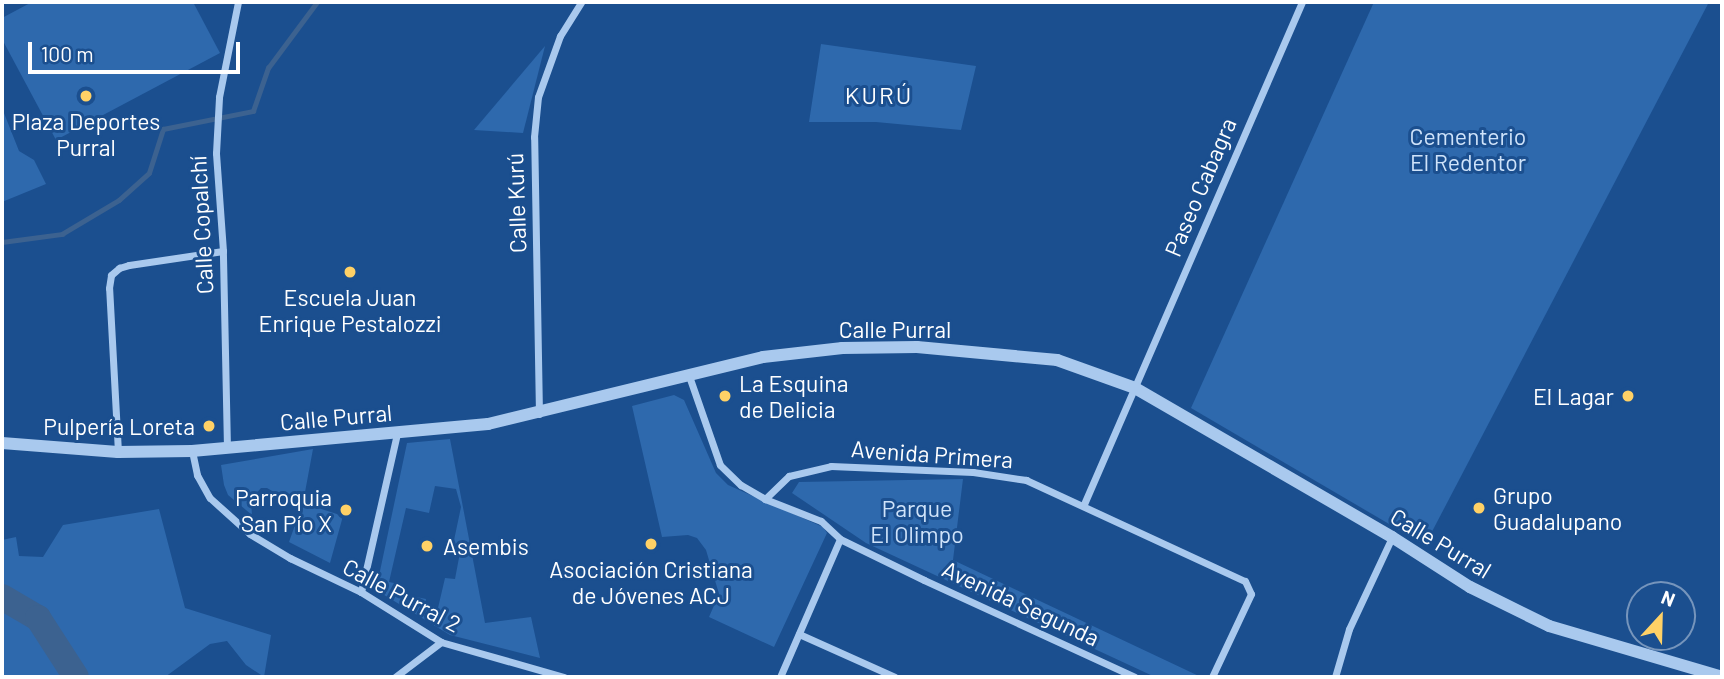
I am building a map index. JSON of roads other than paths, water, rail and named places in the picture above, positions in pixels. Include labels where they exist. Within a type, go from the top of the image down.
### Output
[{"type":"street","name":"Calle Copalchí","points":[[227,448],[223,251],[216,153],[219,97],[238,2]]},
{"type":"street","name":"Calle Kurú","points":[[539,414],[534,137],[538,97],[545,70],[560,36],[581,2]]},
{"type":"street","name":"Paseo Cabagra","points":[[1084,504],[1302,2]]},
{"type":"street","points":[[118,452],[109,288],[111,275],[119,268],[129,265],[223,251]]},
{"type":"street","name":"Calle Purral","points":[[2,443],[118,452],[192,451],[488,424],[539,414],[763,357],[842,348],[917,347],[1057,360],[1135,387],[1392,537],[1470,587],[1549,626],[1722,677]]},
{"type":"street","name":"Avenida Segunda","points":[[689,376],[720,465],[729,476],[765,499],[821,521],[840,539],[1135,677]]},
{"type":"street","points":[[361,592],[397,433]]},
{"type":"street","name":"Calle Purral 2","points":[[192,451],[197,475],[209,498],[250,534],[290,558],[361,592],[441,642],[564,677]]},
{"type":"street","name":"Avenida Primera","points":[[765,499],[789,476],[831,466],[973,472],[1026,480],[1084,504],[1245,581],[1251,594],[1212,677]]},
{"type":"street","points":[[1335,677],[1349,629],[1392,537]]},
{"type":"street","points":[[780,677],[840,539]]},
{"type":"street","points":[[799,634],[895,677]]},
{"type":"street","points":[[395,677],[441,642]]},
{"type":"waterway","points":[[2,242],[62,234],[119,200],[149,173],[163,129],[253,111],[268,68],[317,2]]},
{"type":"waterway","points":[[2,597],[38,618],[76,677]]},
{"type":"place","name":"Plaza Deportes Purral","points":[[86,96]]},
{"type":"place","name":"Escuela Juan Enrique Pestalozzi","points":[[350,272]]},
{"type":"place","name":"La Esquina de Delicia","points":[[725,396]]},
{"type":"place","name":"El Lagar","points":[[1628,396]]},
{"type":"place","name":"Pulpería Loreta","points":[[209,426]]},
{"type":"place","name":"Grupo Guadalupano","points":[[1479,508]]},
{"type":"place","name":"Parroquia San Pío X","points":[[346,510]]},
{"type":"place","name":"Asociación Cristiana de Jóvenes ACJ","points":[[651,544]]},
{"type":"place","name":"Asembis","points":[[427,546]]},
{"type":"district","name":"KURÚ","points":[[879,95]]},
{"type":"park label","name":"Cementerio El Redentor","points":[[1468,149]]},
{"type":"park label","name":"Parque El Olimpo","points":[[917,521]]}]
